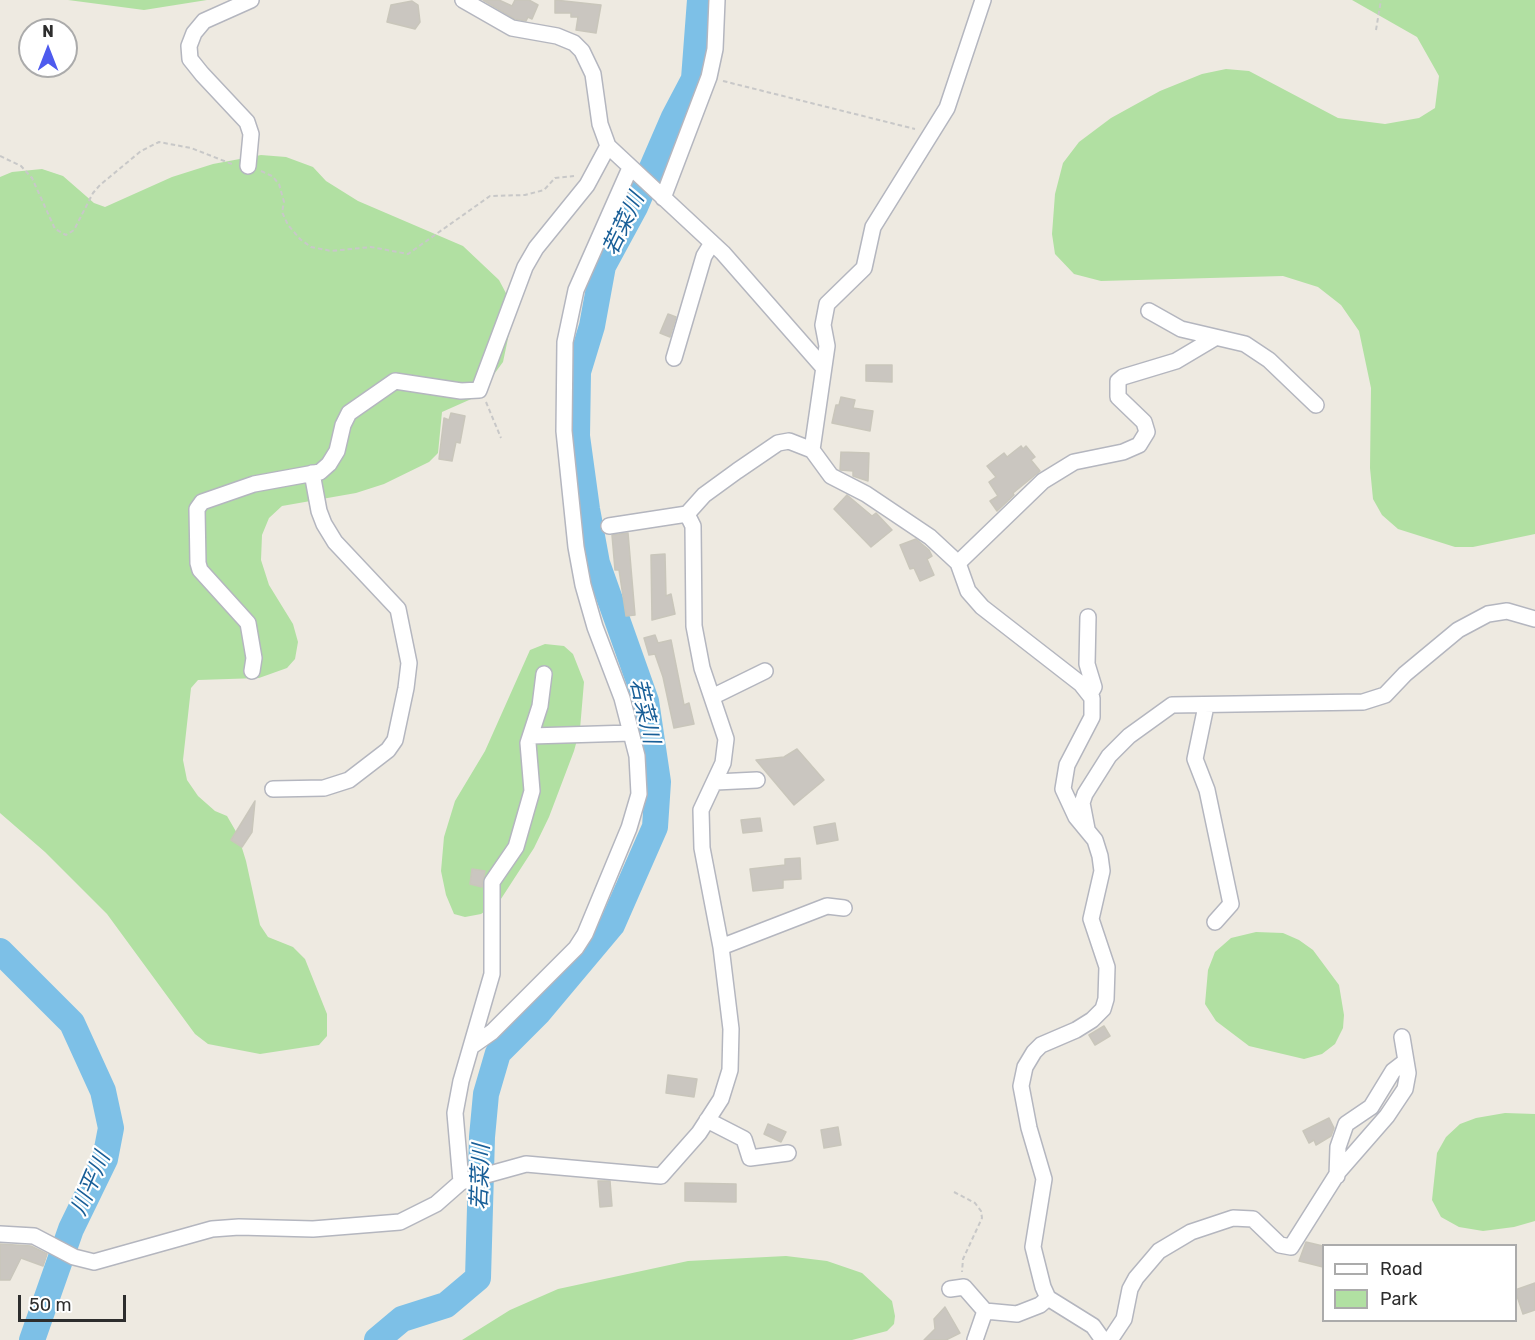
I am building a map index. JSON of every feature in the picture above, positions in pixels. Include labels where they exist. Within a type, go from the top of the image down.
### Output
[{"type":"street","points":[[248,166],[251,134],[247,122],[190,59],[189,46],[194,33],[204,21],[251,0]]},
{"type":"street","points":[[463,0],[512,28],[557,36],[574,44],[582,51],[593,74],[600,124],[608,146],[712,243],[823,367]]},
{"type":"street","points":[[661,197],[709,77],[715,49],[717,0]]},
{"type":"street","points":[[813,450],[827,346],[824,325],[827,304],[864,268],[873,227],[947,108],[983,0]]},
{"type":"street","points":[[252,671],[254,658],[248,623],[200,570],[197,509],[202,502],[218,494],[254,484],[320,472],[329,464],[337,451],[343,425],[349,413],[395,381],[461,391],[479,390],[525,267],[536,248],[593,174],[608,146]]},
{"type":"street","points":[[472,1046],[492,1032],[576,948],[585,934],[629,828],[639,794],[637,756],[622,698],[595,627],[576,547],[564,431],[565,342],[576,290],[633,170]]},
{"type":"street","points":[[674,358],[704,256],[712,243]]},
{"type":"street","points":[[1149,311],[1181,329],[1213,339],[1245,344],[1269,360],[1316,405]]},
{"type":"street","points":[[958,563],[1043,481],[1074,462],[1123,452],[1139,445],[1147,432],[1144,422],[1118,397],[1118,381],[1176,361],[1213,339]]},
{"type":"street","points":[[609,526],[687,514],[704,495],[778,443],[789,441],[813,450],[831,476],[866,494],[930,537],[958,563],[968,591],[982,607],[1081,684],[1090,694],[1093,711],[1067,765],[1063,789],[1076,817],[1095,840],[1100,856],[1101,871],[1091,919],[1107,967],[1106,999],[1103,1009],[1092,1020],[1076,1030],[1041,1045],[1034,1052],[1025,1067],[1021,1086],[1029,1128],[1042,1170],[1043,1188],[1033,1247],[1039,1275],[1048,1298],[1093,1326],[1103,1340]]},
{"type":"street","points":[[273,789],[324,788],[349,780],[388,750],[394,740],[406,688],[409,663],[398,609],[335,542],[319,511],[312,473]]},
{"type":"street","points":[[0,1234],[34,1236],[74,1257],[94,1262],[212,1229],[239,1227],[314,1229],[400,1222],[436,1204],[465,1181],[526,1164],[661,1176],[707,1120],[721,1099],[730,1070],[731,1029],[722,947],[702,848],[701,810],[723,763],[726,739],[702,668],[694,626],[693,526],[687,514]]},
{"type":"street","points":[[1087,829],[1082,803],[1085,794],[1109,756],[1129,736],[1172,705],[1179,703],[1206,706],[1363,702],[1385,695],[1404,674],[1440,644],[1458,630],[1480,618],[1507,611],[1535,619]]},
{"type":"street","points":[[1088,617],[1087,664],[1094,687],[1090,694]]},
{"type":"street","points":[[712,696],[765,671]]},
{"type":"street","points":[[465,1181],[455,1113],[461,1081],[492,974],[492,882],[516,847],[532,791],[528,755],[540,706],[543,674]]},
{"type":"street","points":[[1206,706],[1195,759],[1207,790],[1231,904],[1215,922]]},
{"type":"street","points":[[531,736],[631,734]]},
{"type":"street","points":[[716,782],[757,780]]},
{"type":"street","points":[[722,947],[827,906],[844,908]]},
{"type":"street","points":[[1110,1340],[1124,1319],[1130,1289],[1136,1278],[1159,1251],[1191,1232],[1233,1218],[1253,1219],[1280,1245],[1291,1247],[1337,1176],[1388,1116],[1405,1089],[1408,1073],[1402,1037]]},
{"type":"street","points":[[1337,1176],[1341,1134],[1346,1124],[1371,1107],[1393,1071],[1406,1061]]},
{"type":"street","points":[[707,1120],[744,1139],[750,1158],[788,1152]]},
{"type":"street","points":[[956,1288],[985,1311],[1017,1314],[1048,1298]]},
{"type":"street","points":[[975,1340],[985,1311]]},
{"type":"path","points":[[1376,30],[1381,0]]},
{"type":"path","points":[[709,77],[921,130]]},
{"type":"path","points":[[0,156],[21,166],[32,178],[55,230],[66,235],[74,230],[93,193],[100,185],[141,151],[159,141],[174,142],[272,176],[279,184],[284,202],[282,212],[288,225],[300,239],[311,246],[331,251],[371,246],[408,254],[416,252],[490,196],[525,195],[544,190],[555,178],[593,174]]},
{"type":"path","points":[[479,390],[501,438]]},
{"type":"path","points":[[954,1192],[975,1203],[981,1211],[982,1218],[963,1259],[956,1288]]},
{"type":"green space","points":[[68,0],[207,0],[144,10]]},
{"type":"green space","points":[[1352,0],[1535,0],[1535,534],[1473,547],[1455,547],[1398,529],[1382,515],[1373,499],[1370,468],[1371,388],[1359,331],[1341,305],[1318,287],[1283,276],[1101,281],[1074,274],[1055,254],[1052,234],[1055,194],[1063,163],[1079,142],[1111,118],[1160,91],[1202,74],[1226,69],[1249,71],[1338,118],[1385,124],[1419,118],[1435,108],[1439,76],[1417,37]]},
{"type":"green space","points":[[261,155],[286,157],[313,167],[326,181],[358,201],[463,246],[499,280],[508,297],[510,329],[503,362],[478,396],[442,412],[438,453],[429,462],[384,484],[356,493],[282,506],[269,518],[262,535],[261,560],[269,585],[293,624],[298,642],[295,659],[287,668],[259,678],[198,680],[191,688],[183,760],[187,780],[198,796],[215,811],[227,816],[238,835],[246,861],[260,925],[268,937],[293,947],[305,959],[327,1014],[327,1036],[319,1045],[260,1054],[208,1044],[195,1034],[107,914],[45,852],[0,813],[0,177],[12,172],[42,169],[63,176],[94,203],[105,207],[172,177],[213,164]]},
{"type":"green space","points":[[545,644],[564,646],[573,654],[584,682],[580,729],[574,751],[549,817],[534,848],[499,902],[481,914],[465,917],[454,914],[446,895],[441,871],[444,837],[455,801],[485,751],[530,650]]},
{"type":"green space","points":[[1256,932],[1283,933],[1299,940],[1313,950],[1339,985],[1344,1015],[1343,1028],[1335,1044],[1322,1054],[1304,1059],[1249,1046],[1216,1021],[1205,1004],[1208,970],[1215,952],[1231,938]]},
{"type":"green space","points":[[1505,1113],[1535,1114],[1535,1221],[1514,1227],[1483,1231],[1459,1227],[1441,1217],[1432,1200],[1437,1153],[1446,1137],[1460,1124],[1476,1118]]},
{"type":"green space","points":[[786,1256],[827,1261],[862,1273],[892,1301],[894,1324],[887,1331],[852,1340],[462,1340],[510,1310],[558,1289],[688,1261]]},
{"type":"building","points":[[483,0],[499,0],[512,6],[515,0],[529,0],[538,5],[532,19],[528,17],[526,21],[515,19]]},
{"type":"building","points":[[555,0],[601,5],[596,33],[576,30],[578,17],[571,17],[571,13],[555,13]]},
{"type":"building","points":[[412,1],[418,5],[420,22],[415,29],[387,22],[391,5]]},
{"type":"building","points":[[668,314],[676,317],[670,337],[660,333]]},
{"type":"building","points":[[866,365],[892,365],[892,382],[866,381]]},
{"type":"building","points":[[841,397],[855,400],[853,408],[873,411],[870,431],[832,423],[836,405],[839,405]]},
{"type":"building","points":[[451,413],[465,416],[460,443],[456,442],[452,461],[439,459],[444,418],[449,420]]},
{"type":"building","points":[[1021,446],[1023,449],[1026,446],[1035,457],[1031,460],[1040,471],[1013,493],[1014,495],[997,511],[990,501],[998,496],[989,482],[996,477],[987,466],[1004,453],[1007,457]]},
{"type":"building","points":[[841,452],[869,453],[868,481],[853,476],[853,471],[840,470]]},
{"type":"building","points":[[847,495],[872,516],[876,513],[892,530],[871,547],[834,509]]},
{"type":"building","points":[[628,533],[635,615],[626,616],[619,570],[615,570],[612,535]]},
{"type":"building","points":[[916,539],[929,550],[932,556],[927,559],[934,575],[920,581],[914,568],[910,569],[900,545]]},
{"type":"building","points":[[665,554],[666,596],[671,594],[675,614],[652,620],[651,555]]},
{"type":"building","points":[[655,635],[658,643],[671,640],[684,705],[689,703],[694,724],[674,728],[663,677],[655,654],[649,655],[644,638]]},
{"type":"building","points":[[797,749],[824,780],[794,805],[756,760],[784,757]]},
{"type":"building","points":[[255,801],[252,832],[242,847],[231,840]]},
{"type":"building","points":[[760,818],[762,831],[743,833],[741,820]]},
{"type":"building","points":[[835,823],[838,840],[817,844],[814,827]]},
{"type":"building","points":[[800,858],[801,879],[783,880],[783,888],[753,891],[750,869],[785,865],[785,859]]},
{"type":"building","points":[[472,869],[485,871],[482,887],[470,884]]},
{"type":"building","points":[[1104,1026],[1110,1036],[1095,1045],[1089,1035]]},
{"type":"building","points":[[668,1075],[697,1079],[694,1097],[666,1093]]},
{"type":"building","points":[[1329,1118],[1334,1128],[1331,1136],[1316,1145],[1314,1140],[1309,1143],[1303,1131]]},
{"type":"building","points":[[768,1124],[786,1132],[781,1142],[764,1134]]},
{"type":"building","points":[[838,1127],[841,1145],[824,1148],[821,1130]]},
{"type":"building","points":[[598,1181],[610,1181],[612,1206],[600,1207]]},
{"type":"building","points":[[685,1183],[736,1184],[736,1202],[685,1201]]},
{"type":"building","points":[[1306,1242],[1322,1246],[1322,1267],[1299,1261]]},
{"type":"building","points":[[0,1244],[31,1246],[47,1254],[43,1266],[21,1258],[10,1280],[0,1280]]},
{"type":"building","points":[[1535,1283],[1535,1310],[1523,1314],[1517,1289]]},
{"type":"building","points":[[945,1307],[960,1333],[946,1340],[924,1340],[935,1329],[934,1319]]},
{"type":"waterway","name":"若菜川","points":[[377,1340],[402,1319],[446,1305],[478,1278],[482,1137],[486,1094],[498,1053],[539,1012],[612,925],[655,827],[658,782],[646,701],[597,563],[587,509],[577,436],[578,372],[592,326],[603,266],[635,207],[674,117],[694,79],[700,0]]},
{"type":"waterway","name":"川平川","points":[[0,951],[72,1023],[103,1091],[111,1128],[105,1159],[71,1229],[32,1340]]}]
